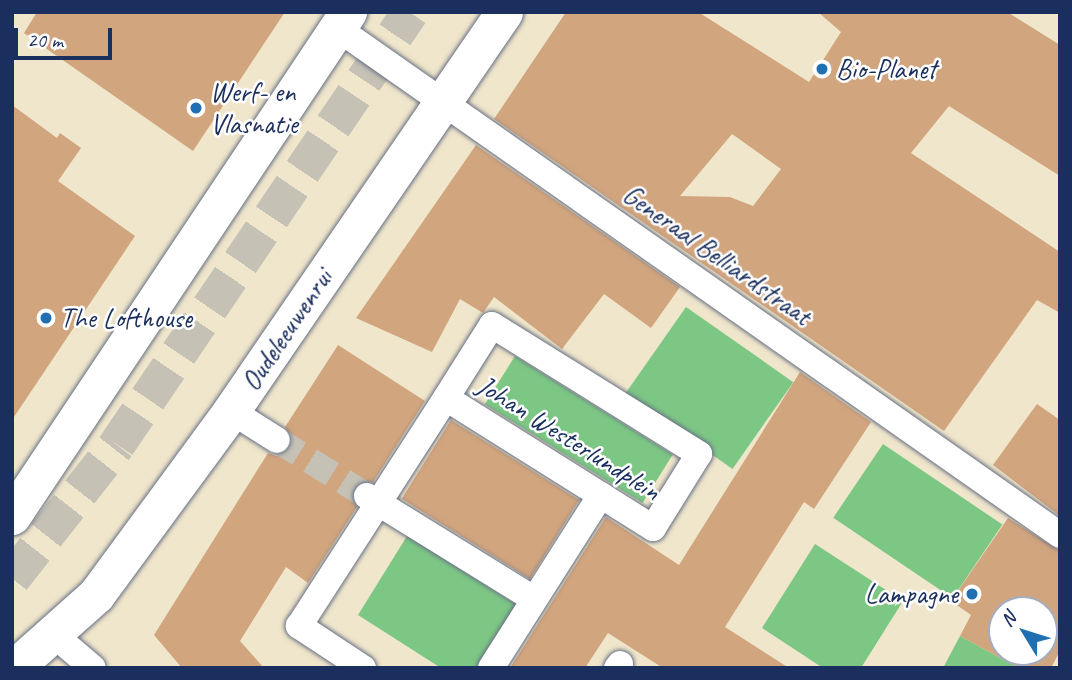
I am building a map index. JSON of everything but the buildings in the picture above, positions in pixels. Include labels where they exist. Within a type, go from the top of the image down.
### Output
[{"type":"street","name":"Oudeleeuwenrui","points":[[14,668],[96,595],[232,411],[504,12]]},
{"type":"street","name":"Generaal Belliardstraat","points":[[342,20],[443,100],[1060,535]]},
{"type":"street","points":[[12,516],[342,20]]},
{"type":"street","name":"Johan Westerlundplein","points":[[492,325],[699,454],[653,528],[601,495],[446,398],[492,325]]},
{"type":"street","points":[[363,668],[299,626],[373,499],[446,398]]},
{"type":"street","points":[[232,411],[277,440]]},
{"type":"street","points":[[491,668],[601,495]]},
{"type":"street","points":[[373,499],[534,599]]},
{"type":"street","points":[[53,634],[93,668]]},
{"type":"green space","points":[[686,307],[793,382],[733,469],[625,394]]},
{"type":"green space","points":[[515,356],[673,455],[643,503],[485,404]]},
{"type":"green space","points":[[883,444],[1002,525],[953,598],[833,518]]},
{"type":"green space","points":[[407,536],[517,605],[478,668],[441,668],[358,615]]},
{"type":"green space","points":[[815,544],[903,601],[861,668],[823,668],[762,628]]},
{"type":"green space","points":[[960,636],[988,651],[988,666],[1019,668],[943,668]]},
{"type":"tunnel","points":[[12,578],[117,444],[410,12]]},
{"type":"tunnel","points":[[277,440],[367,496]]},
{"type":"place","name":"Bio-Planet","points":[[822,69]]},
{"type":"place","name":"Werf- en Vlasnatie","points":[[196,108]]},
{"type":"place","name":"The Lofthouse","points":[[46,318]]},
{"type":"place","name":"Lampagne","points":[[972,594]]}]
